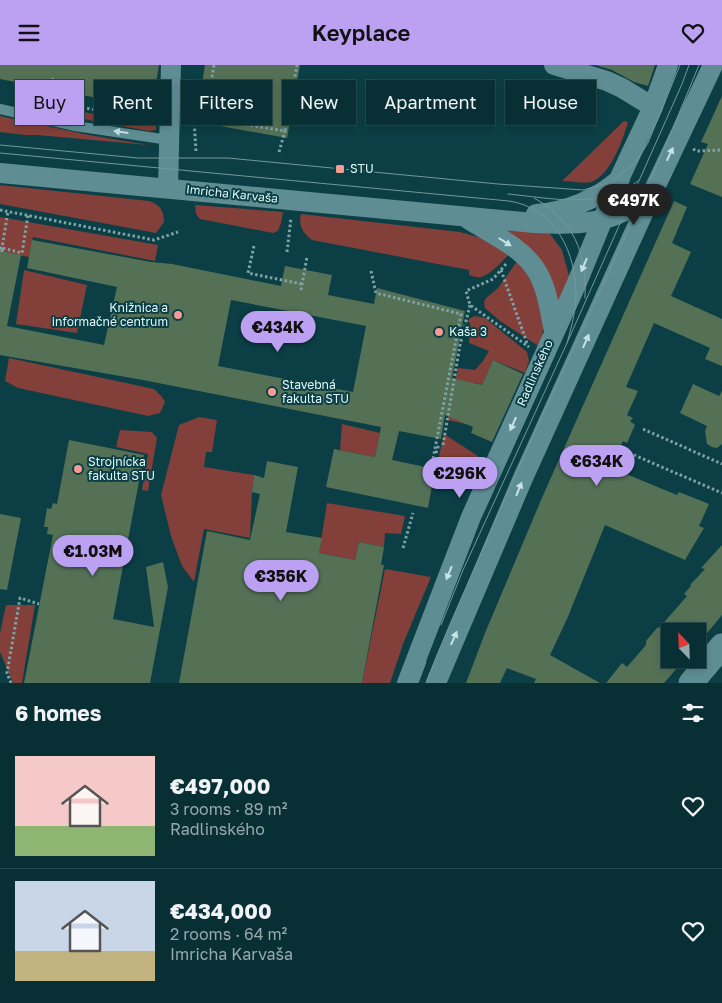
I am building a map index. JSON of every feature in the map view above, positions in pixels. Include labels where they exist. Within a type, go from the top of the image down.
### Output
[{"type":"street","points":[[168,188],[172,65]]},
{"type":"street","points":[[554,65],[607,81],[653,107]]},
{"type":"street","name":"Radlinského","points":[[407,683],[471,517],[653,107],[668,65]]},
{"type":"street","points":[[436,683],[523,478],[650,198],[713,65]]},
{"type":"street","name":"Imricha Karvaša","points":[[0,173],[464,217],[551,223],[581,223],[603,220],[650,198]]},
{"type":"street","name":"Imricha Karvaša","points":[[464,217],[540,213],[564,209],[600,194],[620,179]]},
{"type":"street","name":"Imricha Karvaša","points":[[464,217],[518,251],[533,266],[544,287],[554,331]]},
{"type":"street","points":[[691,683],[722,646]]},
{"type":"lane","points":[[700,91],[706,65]]},
{"type":"lane","points":[[0,109],[75,126],[169,139]]},
{"type":"path","points":[[211,80],[214,65]]},
{"type":"path","points":[[279,152],[286,131],[297,65]]},
{"type":"path","points":[[84,109],[158,120],[169,139]]},
{"type":"path","points":[[194,125],[196,151]]},
{"type":"path","points":[[249,125],[286,131]]},
{"type":"path","points":[[692,148],[697,151],[722,150]]},
{"type":"path","points":[[287,252],[292,200]]},
{"type":"path","points":[[0,209],[154,240],[178,232]]},
{"type":"path","points":[[8,211],[2,249],[22,253],[28,215]]},
{"type":"path","points":[[254,246],[248,273],[302,284]]},
{"type":"path","points":[[301,290],[308,257]]},
{"type":"path","points":[[371,271],[376,293],[460,313],[433,459],[441,444],[460,345],[470,305],[466,291],[493,279],[510,260]]},
{"type":"path","points":[[501,270],[528,347]]},
{"type":"path","points":[[470,305],[532,350]]},
{"type":"path","points":[[643,429],[722,464]]},
{"type":"path","points":[[620,449],[722,493]]},
{"type":"path","points":[[403,548],[413,513]]},
{"type":"path","points":[[11,683],[7,673],[20,599],[39,604]]},
{"type":"shaded area","points":[[84,112],[94,114],[94,121],[84,119]]},
{"type":"shaded area","points":[[0,116],[15,119],[15,125],[42,125],[148,145],[25,135],[0,132]]},
{"type":"shaded area","points":[[624,121],[628,122],[623,138],[615,157],[604,173],[591,182],[562,181]]},
{"type":"shaded area","points":[[116,125],[156,126],[156,130],[149,131]]},
{"type":"shaded area","points":[[0,185],[149,201],[161,209],[164,222],[156,233],[0,204]]},
{"type":"shaded area","points":[[195,205],[283,212],[278,231],[273,233],[200,219],[196,214]]},
{"type":"shaded area","points":[[301,214],[460,232],[492,241],[511,252],[489,273],[476,277],[469,275],[469,270],[312,240],[302,229],[300,222]]},
{"type":"shaded area","points":[[0,217],[158,245],[155,261],[33,237],[29,257],[0,252]]},
{"type":"shaded area","points":[[497,226],[540,229],[550,234],[562,250],[571,283],[558,312]]},
{"type":"shaded area","points":[[518,260],[529,269],[544,324],[540,347],[500,321],[485,308],[484,302],[486,298],[498,288]]},
{"type":"shaded area","points":[[24,270],[87,285],[77,333],[16,324]]},
{"type":"shaded area","points":[[475,316],[485,318],[527,352],[529,361],[525,373],[493,360],[482,385],[474,383],[466,424],[447,420],[458,368],[475,370],[489,351],[469,343],[470,323],[468,322],[469,319]]},
{"type":"shaded area","points":[[9,358],[154,389],[165,402],[160,413],[148,416],[18,388],[5,381]]},
{"type":"shaded area","points":[[199,417],[217,420],[212,452],[206,452],[204,467],[254,475],[250,538],[204,529],[194,582],[182,566],[171,536],[161,495],[179,425]]},
{"type":"shaded area","points":[[342,424],[380,433],[375,457],[340,450]]},
{"type":"shaded area","points":[[120,430],[152,432],[157,438],[148,491],[142,490],[148,454],[116,447]]},
{"type":"shaded area","points":[[444,434],[478,456],[478,462],[470,472],[457,474],[436,469]]},
{"type":"shaded area","points":[[327,503],[405,516],[401,534],[385,533],[384,547],[359,542],[355,560],[319,553]]},
{"type":"shaded area","points":[[385,569],[431,577],[403,644],[390,683],[362,683]]},
{"type":"shaded area","points":[[6,605],[35,605],[22,683],[13,683],[0,652],[0,633]]},
{"type":"building","points":[[0,65],[159,65],[156,80],[94,80],[94,97],[84,95],[84,80],[15,80],[15,82],[0,79]]},
{"type":"building","points":[[205,65],[300,65],[297,80],[282,80],[282,125],[289,125],[287,138],[215,125],[272,125],[272,80],[202,80]]},
{"type":"building","points":[[595,65],[655,65],[648,86],[634,82],[612,70]]},
{"type":"building","points":[[722,96],[722,197],[690,184],[708,144],[701,142]]},
{"type":"building","points":[[674,201],[687,207],[672,243],[691,252],[671,296],[722,319],[722,366],[705,359],[710,348],[654,323],[626,387],[638,391],[627,415],[633,418],[630,421],[635,425],[627,443],[623,441],[609,467],[677,495],[679,492],[709,504],[699,526],[704,528],[685,560],[605,525],[567,619],[550,655],[600,683],[534,683],[536,679],[507,668],[500,683],[466,683],[541,500]]},
{"type":"building","points":[[32,240],[151,262],[172,264],[281,286],[285,266],[332,275],[328,295],[374,304],[377,288],[465,311],[452,378],[482,385],[493,360],[523,374],[492,442],[471,433],[473,427],[445,415],[441,439],[399,431],[392,460],[435,469],[428,508],[326,487],[334,449],[375,457],[381,427],[143,380],[0,355],[0,251],[21,255],[7,326],[104,345],[117,287],[27,268]],"holes":[[[231,300],[366,326],[353,392],[218,366]]]},
{"type":"building","points":[[693,384],[719,396],[722,391],[722,444],[717,448],[707,444],[705,431],[707,426],[680,413]]},
{"type":"building","points":[[69,440],[144,455],[113,619],[154,627],[146,567],[163,562],[168,587],[150,683],[24,683],[53,535],[47,534],[48,527],[44,527],[47,508],[51,509],[53,503],[57,504]]},
{"type":"building","points":[[267,461],[298,467],[286,532],[322,538],[319,553],[355,560],[359,542],[384,547],[381,565],[384,565],[362,683],[179,683],[207,531],[250,540],[260,494],[252,492],[254,475],[264,478]]},
{"type":"building","points":[[0,514],[21,518],[7,590],[0,589]]},
{"type":"building","points":[[722,545],[722,615],[706,634],[706,623],[663,623],[687,596],[684,594],[690,585],[705,569],[701,568]]},
{"type":"building","points":[[661,626],[661,668],[677,668],[664,683],[606,683],[622,663],[627,667],[646,645],[646,641]]},
{"type":"tram line","points":[[0,145],[138,158],[228,158],[498,184],[583,190],[611,182],[635,163],[648,143],[680,65]]},
{"type":"tram line","points":[[441,625],[463,570],[567,343],[689,65]]},
{"type":"tram line","points":[[426,683],[503,502],[617,254],[699,65]]},
{"type":"tram line","points":[[0,153],[509,201],[525,205],[551,223],[561,236],[573,265],[576,298],[574,316],[567,343]]},
{"type":"tram line","points":[[508,194],[558,199],[592,199],[624,190],[638,181]]},
{"type":"tram line","points":[[534,198],[559,217],[575,239],[584,266],[585,298]]},
{"type":"tram line","points":[[418,683],[426,662]]},
{"type":"place","name":"STU","points":[[340,169]]},
{"type":"place","name":"Knižnica a informačné centrum","points":[[178,315]]},
{"type":"place","name":"Kaša 3","points":[[439,332]]},
{"type":"place","name":"Stavebná fakulta STU","points":[[272,392]]},
{"type":"place","name":"Strojnícka fakulta STU","points":[[78,469]]}]
